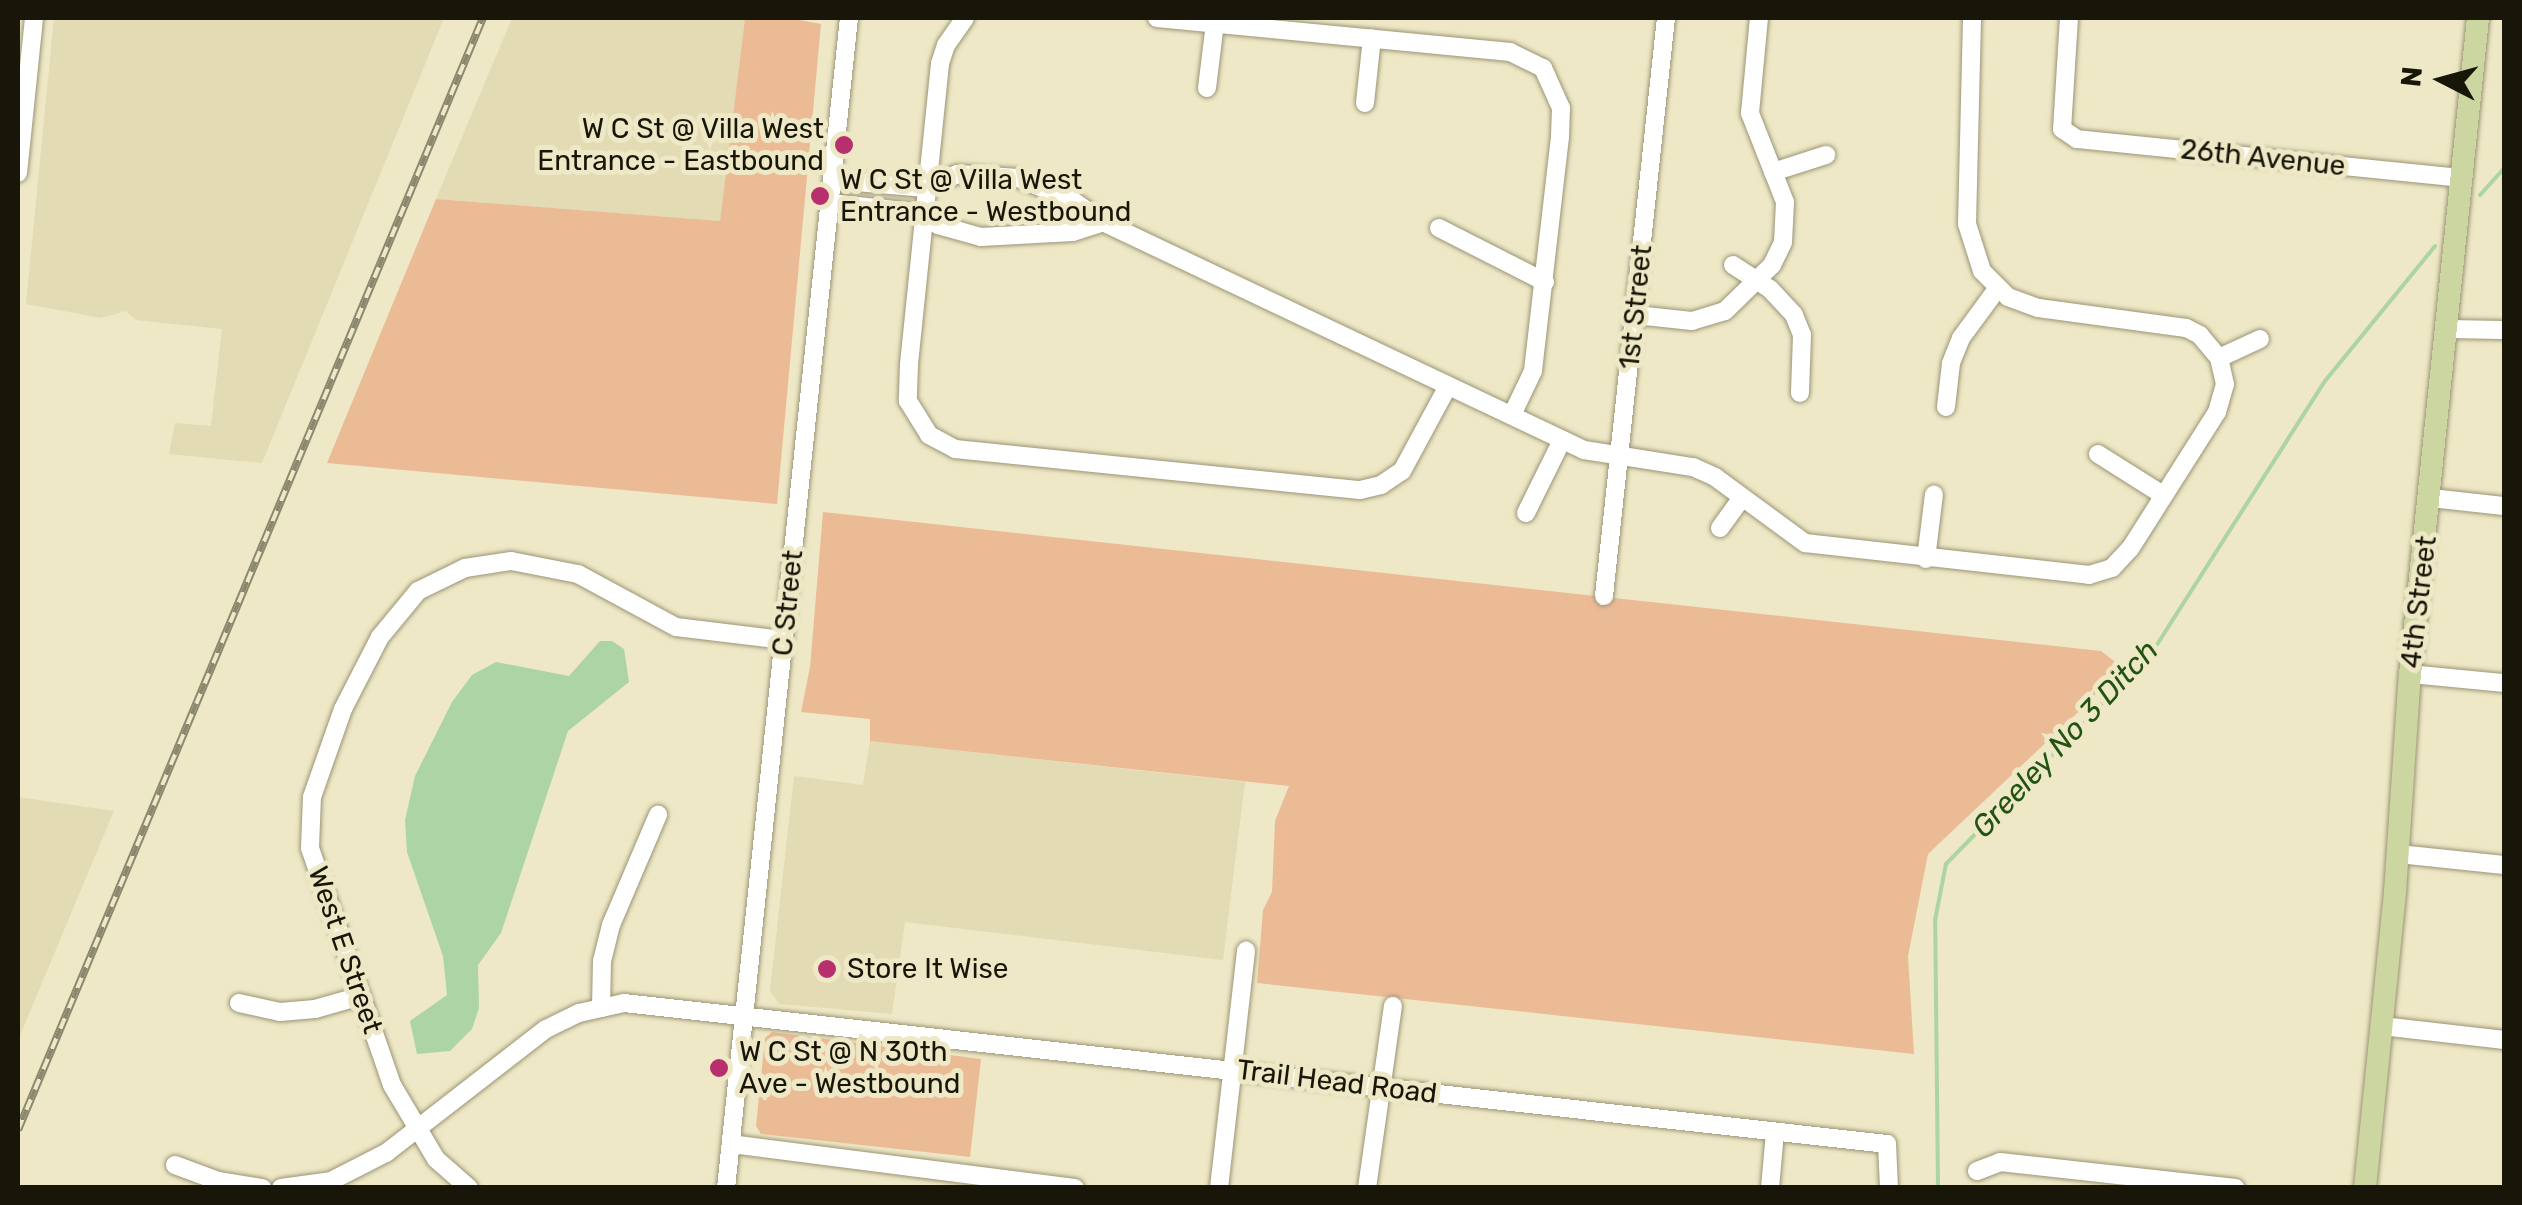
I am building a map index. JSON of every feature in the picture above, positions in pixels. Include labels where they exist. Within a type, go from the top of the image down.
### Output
[{"type":"main road","name":"4th Street","points":[[2366,1188],[2398,854],[2410,674],[2478,18]]},
{"type":"street","points":[[18,173],[34,18]]},
{"type":"street","name":"C Street","points":[[726,1188],[849,18]]},
{"type":"street","points":[[965,18],[955,27],[940,64],[926,188],[908,400],[928,435],[955,448],[1360,490],[1381,485],[1402,472],[1448,386]]},
{"type":"street","points":[[1157,18],[1510,52],[1544,68],[1561,108],[1545,282],[1533,371],[1512,415]]},
{"type":"street","name":"1st Street","points":[[1604,596],[1666,18]]},
{"type":"street","points":[[1636,316],[1692,320],[1715,316],[1772,265],[1786,231],[1785,202],[1750,113],[1758,18]]},
{"type":"street","points":[[832,180],[926,188],[957,174],[1001,174],[1059,194],[1103,222],[1562,440],[1620,458],[1693,467],[1715,476],[1805,543],[2060,575],[2102,572],[2130,549],[2218,412],[2225,384],[2219,358],[2200,336],[2173,324],[2038,308],[1997,289],[1982,271],[1967,224],[1972,18]]},
{"type":"street","name":"26th Avenue","points":[[2069,18],[2062,130],[2077,139],[2461,178]]},
{"type":"street","points":[[1207,88],[1214,23]]},
{"type":"street","points":[[1365,102],[1372,38]]},
{"type":"street","points":[[1772,172],[1826,154]]},
{"type":"street","points":[[830,202],[924,213],[957,232],[1003,238],[1073,232],[1103,222]]},
{"type":"street","points":[[1440,228],[1545,282]]},
{"type":"street","points":[[1733,265],[1784,301],[1802,335],[1800,393]]},
{"type":"street","points":[[1946,407],[1960,338],[1997,289]]},
{"type":"street","points":[[2448,328],[2504,330]]},
{"type":"street","points":[[2219,358],[2260,339]]},
{"type":"street","points":[[1526,513],[1562,440]]},
{"type":"street","points":[[2098,454],[2164,495]]},
{"type":"street","points":[[1926,559],[1934,494]]},
{"type":"street","points":[[2431,498],[2504,506]]},
{"type":"street","points":[[1720,528],[1741,499]]},
{"type":"street","name":"West E Street","points":[[469,1188],[436,1159],[392,1086],[310,848],[312,797],[358,680],[380,637],[418,590],[466,568],[511,561],[578,574],[676,627],[784,640]]},
{"type":"street","points":[[2410,674],[2504,683]]},
{"type":"street","points":[[600,1008],[602,961],[612,925],[658,815]]},
{"type":"street","points":[[2398,854],[2504,865]]},
{"type":"street","points":[[1219,1188],[1246,951]]},
{"type":"street","points":[[239,1002],[280,1012],[315,1009],[362,996]]},
{"type":"street","name":"Trail Head Road","points":[[282,1188],[331,1181],[386,1154],[546,1029],[624,1002],[1887,1144],[1889,1188]]},
{"type":"street","points":[[1367,1188],[1392,1006]]},
{"type":"street","points":[[2382,1026],[2504,1040]]},
{"type":"street","points":[[1770,1188],[1775,1132]]},
{"type":"street","points":[[731,1144],[1076,1188]]},
{"type":"street","points":[[1977,1171],[2000,1162],[2236,1188]]},
{"type":"street","points":[[175,1165],[218,1181],[262,1188]]},
{"type":"shaded area","points":[[54,18],[444,18],[262,463],[169,454],[175,423],[211,426],[222,329],[136,320],[126,311],[101,318],[26,304]]},
{"type":"shaded area","points":[[512,18],[745,18],[720,221],[436,199]]},
{"type":"shaded area","points":[[745,18],[789,18],[821,24],[777,504],[327,463],[436,199],[720,221]]},
{"type":"shaded area","points":[[823,512],[2101,651],[2118,664],[2091,700],[1928,854],[1908,956],[1914,1054],[1257,983],[1263,910],[1272,892],[1275,821],[1289,786],[870,741],[870,719],[801,712],[810,667]]},
{"type":"shaded area","points":[[600,641],[612,641],[624,649],[629,682],[568,731],[501,933],[478,965],[479,1008],[472,1029],[450,1051],[417,1054],[410,1021],[447,995],[443,956],[407,852],[405,820],[415,776],[452,702],[472,675],[496,662],[569,676]]},
{"type":"shaded area","points":[[870,741],[1245,782],[1223,960],[905,922],[892,1014],[779,1004],[770,991],[794,776],[863,785]]},
{"type":"shaded area","points":[[18,797],[114,811],[18,1040]]},
{"type":"shaded area","points":[[772,1032],[981,1059],[970,1157],[761,1134],[756,1126],[765,1038]]},
{"type":"waterway","name":"Greeley No 3 Ditch","points":[[2480,195],[2504,168]]},
{"type":"waterway","name":"Greeley No 3 Ditch","points":[[1938,1188],[1935,920],[1946,864],[2151,654],[2325,381],[2435,246]]},
{"type":"railway","points":[[18,1130],[483,18]]},
{"type":"place","name":"W C St @ Villa West Entrance - Eastbound","points":[[844,145]]},
{"type":"place","name":"W C St @ Villa West Entrance - Westbound","points":[[820,196]]},
{"type":"place","name":"Store It Wise","points":[[827,969]]},
{"type":"place","name":"W C St @ N 30th Ave - Westbound","points":[[719,1068]]}]
